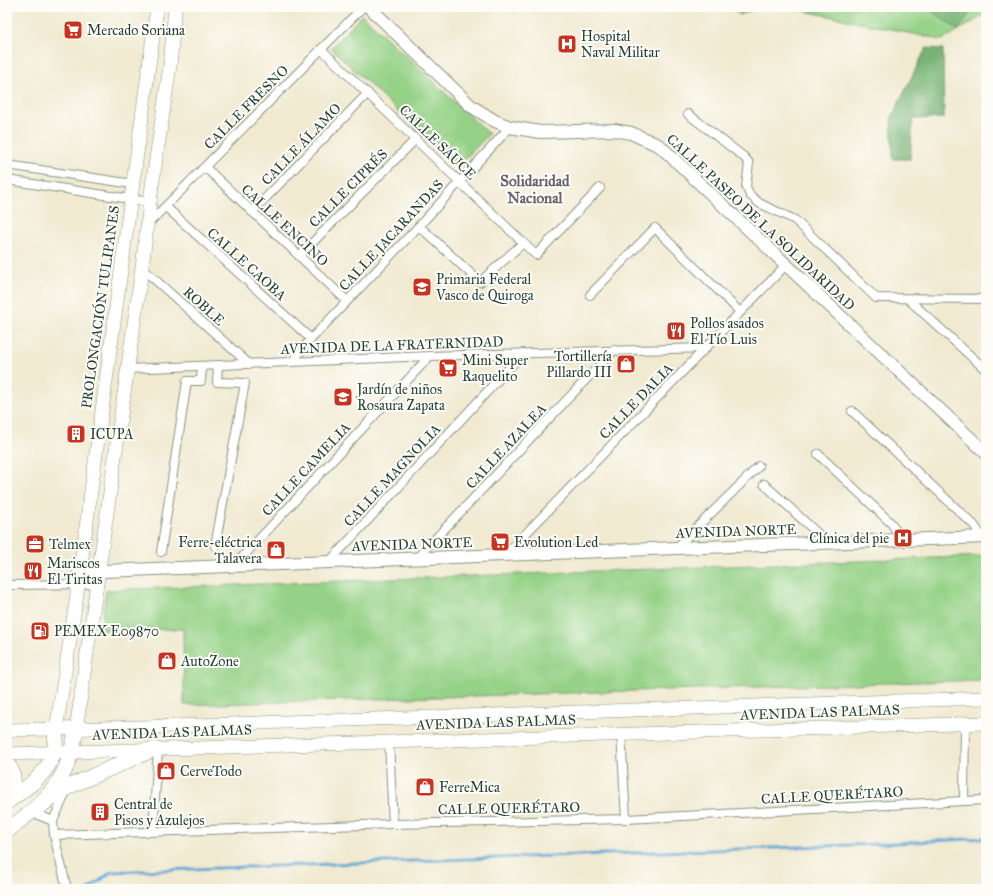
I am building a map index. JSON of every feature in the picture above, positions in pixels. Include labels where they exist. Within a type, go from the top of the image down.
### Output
[{"type":"highway","points":[[8,801],[36,782],[47,766],[54,752],[56,730]]},
{"type":"highway","points":[[31,812],[61,780],[73,751],[76,730]]},
{"type":"highway","points":[[7,831],[31,812],[68,787],[156,749]]},
{"type":"highway","points":[[7,764],[13,775],[14,786],[8,801]]},
{"type":"main road","name":"PROLONGACIÓN TULIPANES","points":[[56,730],[157,7]]},
{"type":"main road","points":[[76,730],[170,66],[175,7]]},
{"type":"main road","points":[[93,469],[113,470]]},
{"type":"main road","name":"AVENIDA LAS PALMAS","points":[[7,730],[76,730],[986,698]]},
{"type":"main road","name":"AVENIDA LAS PALMAS","points":[[7,754],[986,723]]},
{"type":"street","name":"CALLE FRESNO","points":[[148,224],[363,7]]},
{"type":"street","name":"CALLE PASEO DE LA SOLIDARIDAD","points":[[369,7],[470,106],[482,114],[510,127],[540,132],[614,130],[646,138],[669,153],[986,453]]},
{"type":"street","name":"CALLE SÁUCE","points":[[321,49],[536,255],[600,188]]},
{"type":"street","name":"CALLE ÁLAMO","points":[[252,212],[368,93]]},
{"type":"street","points":[[688,114],[744,157],[749,163],[746,187],[750,195],[759,203],[795,220],[876,298],[909,300],[986,300]]},
{"type":"street","name":"CALLE JACARANDAS","points":[[292,362],[311,339],[419,226],[510,127]]},
{"type":"street","name":"CALLE CIPRÉS","points":[[299,256],[416,139]]},
{"type":"street","points":[[7,165],[133,184]]},
{"type":"street","name":"CALLE ENCINO","points":[[205,167],[347,301]]},
{"type":"street","points":[[7,180],[150,202]]},
{"type":"street","name":"CALLE CAOBA","points":[[166,207],[311,339]]},
{"type":"street","points":[[419,226],[480,282],[524,243]]},
{"type":"street","points":[[590,295],[655,228],[740,312]]},
{"type":"street","name":"CALLE DALIA","points":[[505,555],[786,265]]},
{"type":"street","name":"ROBLE","points":[[142,268],[249,364]]},
{"type":"street","points":[[909,300],[986,370]]},
{"type":"street","name":"AVENIDA DE LA FRATERNIDAD","points":[[127,370],[430,356],[706,348]]},
{"type":"street","name":"CALLE AZALEA","points":[[416,559],[614,350]]},
{"type":"street","name":"CALLE MAGNOLIA","points":[[328,562],[523,353]]},
{"type":"street","name":"CALLE CAMELIA","points":[[234,566],[430,356]]},
{"type":"street","points":[[217,382],[218,365]]},
{"type":"street","points":[[201,381],[202,366]]},
{"type":"street","points":[[161,552],[187,381],[245,383],[215,546]]},
{"type":"street","points":[[852,411],[974,525],[984,537]]},
{"type":"street","points":[[818,454],[892,524],[902,541]]},
{"type":"street","points":[[676,548],[759,466]]},
{"type":"street","points":[[764,484],[828,543]]},
{"type":"street","name":"AVENIDA NORTE","points":[[78,578],[99,571],[984,537]]},
{"type":"street","points":[[7,585],[78,578],[97,584]]},
{"type":"street","points":[[964,801],[965,724]]},
{"type":"street","points":[[621,734],[626,819]]},
{"type":"street","points":[[389,741],[393,824]]},
{"type":"street","points":[[153,832],[156,749]]},
{"type":"street","points":[[67,889],[54,835],[53,820],[68,787]]},
{"type":"street","name":"CALLE QUERÉTARO","points":[[54,835],[393,824],[626,819],[986,800]]},
{"type":"street","points":[[31,812],[53,820]]},
{"type":"green space","points":[[729,7],[761,7],[740,15]]},
{"type":"green space","points":[[786,7],[986,7],[986,14],[942,40]]},
{"type":"green space","points":[[926,7],[974,7],[958,30]]},
{"type":"green space","points":[[362,15],[489,134],[457,167],[331,48]]},
{"type":"green space","points":[[926,48],[943,49],[944,118],[913,119],[910,159],[893,159],[891,119]]},
{"type":"green space","points":[[986,556],[986,680],[184,705],[183,629],[101,630],[106,590]]},
{"type":"waterway","points":[[89,889],[111,872],[878,844],[986,838]]},
{"type":"place","name":"Mercado Soriana","points":[[73,30]]},
{"type":"place","name":"Hospital Naval Militar","points":[[567,44]]},
{"type":"place","name":"Primaria Federal Vasco de Quiroga","points":[[422,287]]},
{"type":"place","name":"Pollos asados El Tío Luis","points":[[676,331]]},
{"type":"place","name":"Tortillería Pillardo III","points":[[626,364]]},
{"type":"place","name":"Mini Super Raquelito","points":[[448,368]]},
{"type":"place","name":"Jardín de niños Rosaura Zapata","points":[[343,397]]},
{"type":"place","name":"ICUPA","points":[[76,434]]},
{"type":"place","name":"Clínica del pie","points":[[903,538]]},
{"type":"place","name":"Evolution Led","points":[[500,542]]},
{"type":"place","name":"Telmex","points":[[35,544]]},
{"type":"place","name":"Ferre-eléctrica Talavera","points":[[276,550]]},
{"type":"place","name":"Mariscos El Tiritas","points":[[33,571]]},
{"type":"place","name":"PEMEX E09870","points":[[40,631]]},
{"type":"place","name":"AutoZone","points":[[167,661]]},
{"type":"place","name":"CerveTodo","points":[[166,771]]},
{"type":"place","name":"FerreMica","points":[[425,787]]},
{"type":"place","name":"Central de Pisos y Azulejos","points":[[100,812]]},
{"type":"district","name":"Solidaridad Nacional","points":[[535,190]]}]
